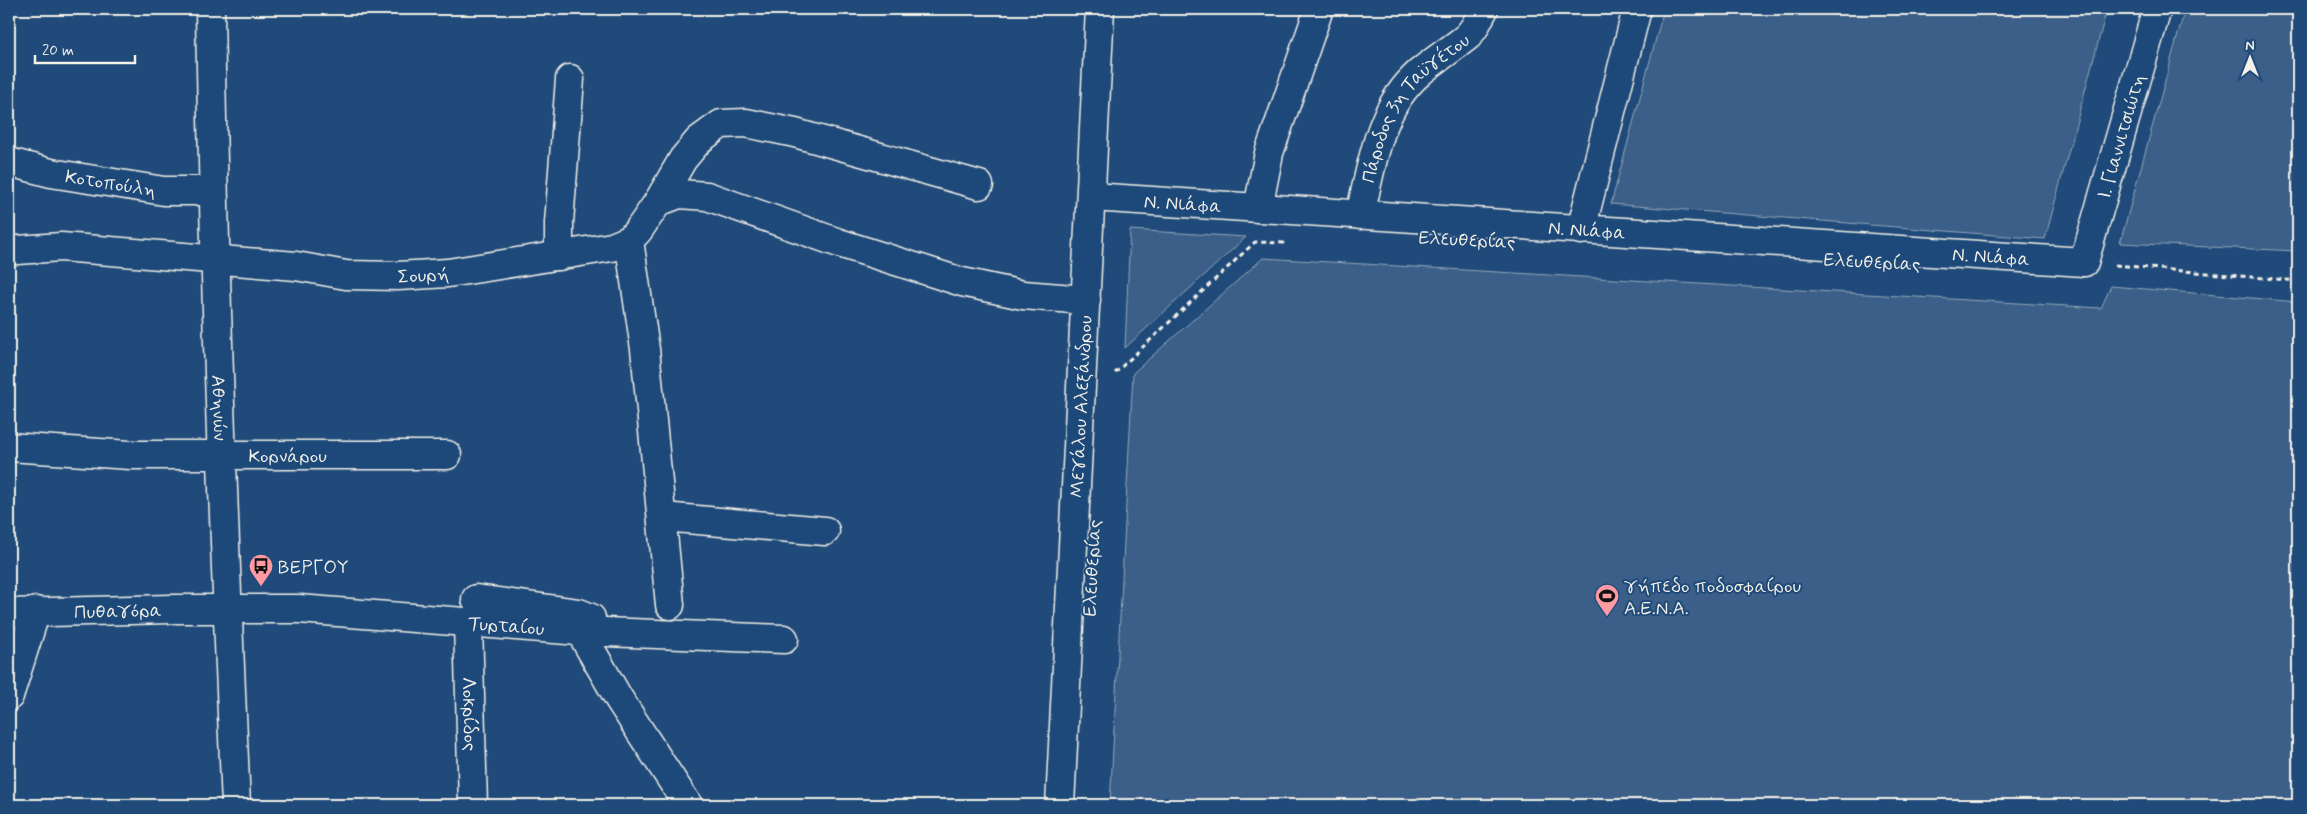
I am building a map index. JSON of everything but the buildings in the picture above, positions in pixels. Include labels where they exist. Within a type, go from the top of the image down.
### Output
[{"type":"street","name":"Αθηνών","points":[[210,9],[221,455],[236,805]]},
{"type":"street","name":"Μεγάλου Αλεξάνδρου","points":[[1060,805],[1100,9]]},
{"type":"street","points":[[1258,208],[1264,173],[1275,133],[1319,9]]},
{"type":"street","name":"Πάροδος 3η Ταϋγέτου","points":[[1360,215],[1382,126],[1400,94],[1419,73],[1468,36],[1484,9]]},
{"type":"street","points":[[1581,230],[1638,9]]},
{"type":"street","name":"Ι. Γιαννιτσιώτη","points":[[2084,262],[2157,9]]},
{"type":"street","points":[[559,256],[559,223],[570,79]]},
{"type":"street","points":[[670,605],[663,517],[645,349],[629,240],[638,231],[658,202],[683,159],[699,140],[721,124],[746,123],[795,133],[979,185]]},
{"type":"street","name":"Κοτοπούλη","points":[[9,162],[50,172],[164,191],[213,191]]},
{"type":"street","points":[[658,202],[679,194],[707,196],[839,243],[962,282],[1023,295],[1086,300]]},
{"type":"street","name":"Ν. Νιάφα","points":[[1092,197],[2084,262]]},
{"type":"street","name":"Σουρή","points":[[17,250],[61,247],[215,258],[296,266],[346,275],[398,276],[448,273],[559,256],[612,247],[629,240]]},
{"type":"street","name":"Κορνάρου","points":[[9,447],[130,455],[447,455]]},
{"type":"street","points":[[663,517],[825,531]]},
{"type":"street","name":"Πυθαγόρα","points":[[9,613],[227,608]]},
{"type":"street","name":"Τυρταίου","points":[[227,608],[472,611],[580,632],[627,632],[784,639]]},
{"type":"street","points":[[9,696],[36,611]]},
{"type":"street","points":[[472,611],[580,613],[627,632]]},
{"type":"street","name":"Λοκρίδος","points":[[472,611],[473,805]]},
{"type":"street","points":[[580,632],[619,699],[688,805]]},
{"type":"path","points":[[1115,380],[1115,370],[1255,242],[1295,244]]},
{"type":"path","points":[[2084,262],[2298,281]]},
{"type":"shaded area","points":[[1664,9],[2107,9],[2045,239],[1611,204]]},
{"type":"shaded area","points":[[2185,9],[2298,9],[2298,251],[2120,243]]},
{"type":"shaded area","points":[[1130,230],[1246,237],[1125,348]]},
{"type":"shaded area","points":[[1263,258],[2101,308],[2111,286],[2298,302],[2298,805],[1110,805],[1133,373]]},
{"type":"place","name":"ΒΕΡΓΟΥ","points":[[261,587]]},
{"type":"place","name":"γήπεδο ποδοσφαίρου Α.Ε.Ν.Α.","points":[[1607,617]]}]
